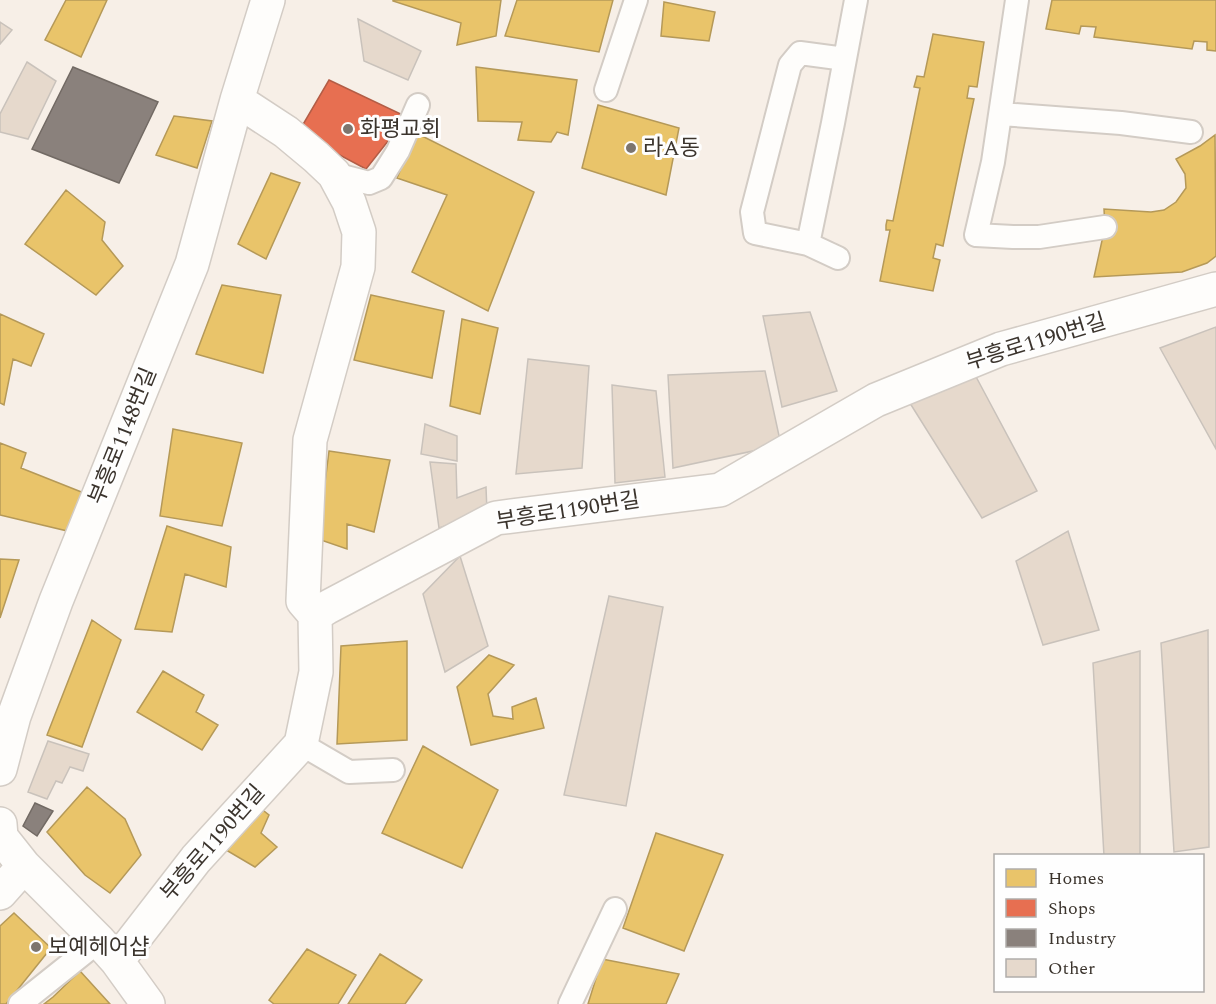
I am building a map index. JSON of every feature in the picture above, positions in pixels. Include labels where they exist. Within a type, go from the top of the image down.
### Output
[{"type":"street","name":"부흥로1148번길","points":[[0,769],[14,716],[56,601],[192,264],[237,100],[268,0]]},
{"type":"street","points":[[237,100],[286,132],[334,174],[350,202],[359,232],[358,267],[310,440],[303,601],[315,615],[316,672],[301,744]]},
{"type":"street","name":"부흥로1190번길","points":[[315,615],[496,518],[720,490],[876,400],[1000,350],[1216,289]]},
{"type":"street","name":"부흥로1190번길","points":[[108,951],[301,744]]},
{"type":"street","points":[[0,824],[1,837],[24,866],[108,951],[148,1004]]},
{"type":"street","points":[[0,893],[24,866]]},
{"type":"lane","points":[[606,90],[636,0]]},
{"type":"lane","points":[[808,244],[856,0]]},
{"type":"lane","points":[[1017,0],[993,162],[976,235],[1039,237],[1105,227]]},
{"type":"lane","points":[[838,258],[808,244],[755,233],[752,212],[789,65],[800,53],[845,59]]},
{"type":"lane","points":[[334,174],[369,183],[381,178],[398,151],[418,105]]},
{"type":"lane","points":[[1001,114],[1121,123],[1191,132]]},
{"type":"lane","points":[[301,744],[349,772],[393,770]]},
{"type":"lane","points":[[570,1004],[615,909]]},
{"type":"lane","points":[[20,1004],[108,951]]},
{"type":"building: Homes","points":[[66,0],[107,0],[81,57],[45,40]]},
{"type":"building: Homes","points":[[393,0],[501,0],[496,36],[457,45],[461,23]]},
{"type":"building: Homes","points":[[517,0],[613,0],[599,52],[505,36]]},
{"type":"building: Homes","points":[[1052,0],[1216,0],[1216,51],[1207,50],[1207,42],[1194,41],[1192,49],[1094,37],[1096,27],[1081,26],[1079,34],[1046,29]]},
{"type":"building: Homes","points":[[664,2],[715,12],[709,41],[661,36]]},
{"type":"building: Homes","points":[[933,34],[984,42],[977,87],[969,86],[967,98],[974,99],[943,246],[936,244],[933,258],[940,260],[933,291],[880,281],[890,230],[886,230],[887,220],[893,221],[920,88],[914,87],[917,76],[924,77]]},
{"type":"building: Homes","points":[[476,67],[577,80],[568,135],[557,132],[551,142],[518,140],[522,122],[478,121]]},
{"type":"building: Homes","name":"라A동","points":[[598,105],[679,128],[666,195],[582,168]]},
{"type":"building: Homes","points":[[174,116],[212,121],[197,168],[156,155]]},
{"type":"building: Homes","points":[[416,133],[534,192],[488,311],[412,272],[447,195],[397,178]]},
{"type":"building: Homes","points":[[1215,135],[1216,256],[1207,263],[1182,272],[1094,277],[1105,227],[1104,209],[1151,212],[1164,210],[1176,202],[1186,188],[1185,174],[1176,159]]},
{"type":"building: Homes","points":[[271,173],[300,183],[266,259],[238,244]]},
{"type":"building: Homes","points":[[66,190],[105,222],[102,240],[123,266],[96,295],[25,244]]},
{"type":"building: Homes","points":[[222,285],[281,295],[263,373],[196,354]]},
{"type":"building: Homes","points":[[371,295],[444,311],[432,378],[354,360]]},
{"type":"building: Homes","points":[[0,314],[44,334],[31,366],[13,359],[4,405],[0,403]]},
{"type":"building: Homes","points":[[462,319],[498,328],[480,414],[450,406]]},
{"type":"building: Homes","points":[[173,429],[242,443],[222,526],[160,516]]},
{"type":"building: Homes","points":[[0,443],[26,453],[21,468],[89,495],[80,534],[0,515]]},
{"type":"building: Homes","points":[[329,451],[390,460],[374,532],[347,524],[347,549],[318,539]]},
{"type":"building: Homes","points":[[167,526],[231,547],[226,587],[185,574],[172,632],[135,629]]},
{"type":"building: Homes","points":[[0,559],[19,560],[0,618]]},
{"type":"building: Homes","points":[[92,620],[121,640],[82,747],[47,735]]},
{"type":"building: Homes","points":[[407,641],[407,740],[337,744],[341,646]]},
{"type":"building: Homes","points":[[489,655],[514,665],[488,694],[493,716],[513,719],[512,707],[536,698],[544,728],[471,745],[457,687]]},
{"type":"building: Homes","points":[[163,671],[204,695],[196,712],[218,725],[202,750],[137,712]]},
{"type":"building: Homes","points":[[423,746],[498,790],[462,868],[382,833]]},
{"type":"building: Homes","points":[[87,787],[125,819],[141,855],[110,893],[85,875],[47,832]]},
{"type":"building: Homes","points":[[255,804],[269,815],[261,833],[277,847],[255,867],[221,847]]},
{"type":"building: Homes","points":[[656,833],[723,855],[684,951],[623,928]]},
{"type":"building: Homes","points":[[14,913],[51,948],[6,1004],[0,1004],[0,926]]},
{"type":"building: Homes","points":[[307,949],[356,975],[338,1004],[274,1004],[269,1000]]},
{"type":"building: Homes","points":[[380,954],[422,980],[405,1004],[348,1004]]},
{"type":"building: Homes","points":[[602,959],[679,974],[666,1004],[588,1004]]},
{"type":"building: Homes","points":[[80,971],[110,1004],[44,1004],[53,997]]},
{"type":"building: Shops","points":[[329,80],[407,117],[366,169],[298,133]]},
{"type":"building: Industry","points":[[73,67],[158,102],[119,183],[32,149]]},
{"type":"building: Industry","points":[[35,803],[53,811],[37,836],[23,826]]},
{"type":"building: Other","points":[[358,19],[421,51],[408,80],[364,61]]},
{"type":"building: Other","points":[[0,22],[12,30],[0,44]]},
{"type":"building: Other","points":[[27,62],[56,81],[28,139],[0,132],[0,114]]},
{"type":"building: Other","points":[[810,312],[837,391],[782,407],[763,316]]},
{"type":"building: Other","points":[[1216,327],[1216,449],[1160,348]]},
{"type":"building: Other","points":[[528,359],[589,366],[582,468],[516,474]]},
{"type":"building: Other","points":[[765,371],[781,445],[673,468],[668,375]]},
{"type":"building: Other","points":[[974,373],[1037,491],[982,518],[908,400]]},
{"type":"building: Other","points":[[612,385],[656,391],[665,477],[615,483]]},
{"type":"building: Other","points":[[425,424],[457,436],[457,461],[421,454]]},
{"type":"building: Other","points":[[430,462],[456,464],[457,498],[486,487],[487,512],[439,528]]},
{"type":"building: Other","points":[[1068,531],[1099,630],[1043,645],[1016,561]]},
{"type":"building: Other","points":[[460,556],[488,646],[445,672],[423,594]]},
{"type":"building: Other","points":[[609,596],[663,607],[626,806],[564,795]]},
{"type":"building: Other","points":[[1208,630],[1209,847],[1174,852],[1161,643]]},
{"type":"building: Other","points":[[1140,651],[1140,854],[1104,854],[1093,663]]},
{"type":"building: Other","points":[[48,741],[89,754],[83,771],[70,767],[62,783],[56,781],[47,799],[28,792]]},
{"type":"place","name":"화평교회","points":[[348,129]]},
{"type":"place","name":"라A동","points":[[631,148]]},
{"type":"place","name":"보예헤어샵","points":[[36,947]]}]
